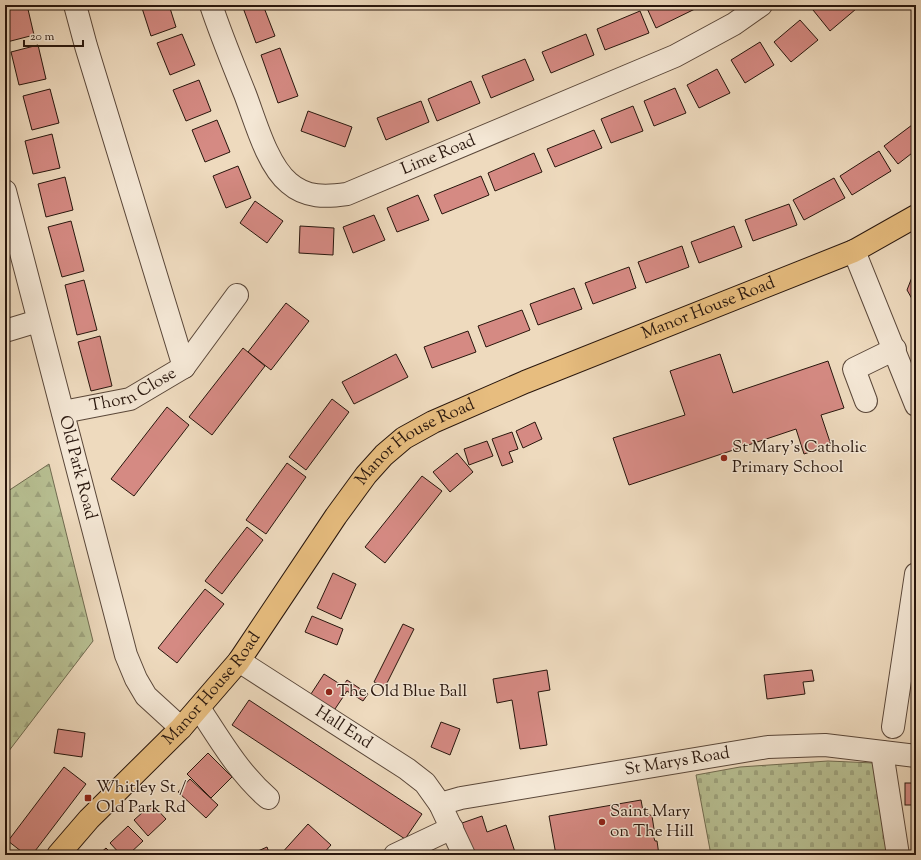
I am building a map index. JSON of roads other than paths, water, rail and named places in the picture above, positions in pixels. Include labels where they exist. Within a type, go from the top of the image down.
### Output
[{"type":"main road","name":"Manor House Road","points":[[58,855],[89,819],[181,728],[239,661],[336,516],[366,475],[384,455],[404,438],[433,422],[525,382],[854,251],[916,216]]},
{"type":"street","points":[[75,5],[88,53],[184,367]]},
{"type":"street","name":"Lime Road","points":[[211,5],[265,144],[279,173],[299,190],[313,195],[328,196],[347,194],[675,56],[734,24],[761,5]]},
{"type":"street","name":"Old Park Road","points":[[5,191],[126,655],[136,679],[146,696],[181,728]]},
{"type":"street","points":[[854,251],[895,349],[916,405]]},
{"type":"street","name":"Thorn Close","points":[[63,412],[130,399],[184,367],[238,295]]},
{"type":"street","points":[[5,331],[38,321]]},
{"type":"street","points":[[866,402],[854,369],[895,349]]},
{"type":"street","points":[[894,726],[916,574]]},
{"type":"street","name":"Hall End","points":[[239,661],[407,769],[425,783],[440,804],[464,855]]},
{"type":"street","points":[[199,708],[234,761],[257,789],[268,798]]},
{"type":"street","name":"St Marys Road","points":[[440,804],[461,798],[768,748],[825,744],[916,756]]},
{"type":"street","points":[[882,752],[898,855]]},
{"type":"street","points":[[395,855],[452,828]]},
{"type":"place","name":"St Mary's Catholic Primary School","points":[[724,458]]},
{"type":"place","name":"The Old Blue Ball","points":[[329,692]]},
{"type":"place","name":"Whitley St / Old Park Rd","points":[[88,798]]},
{"type":"place","name":"Saint Mary on The Hill","points":[[602,822]]}]
